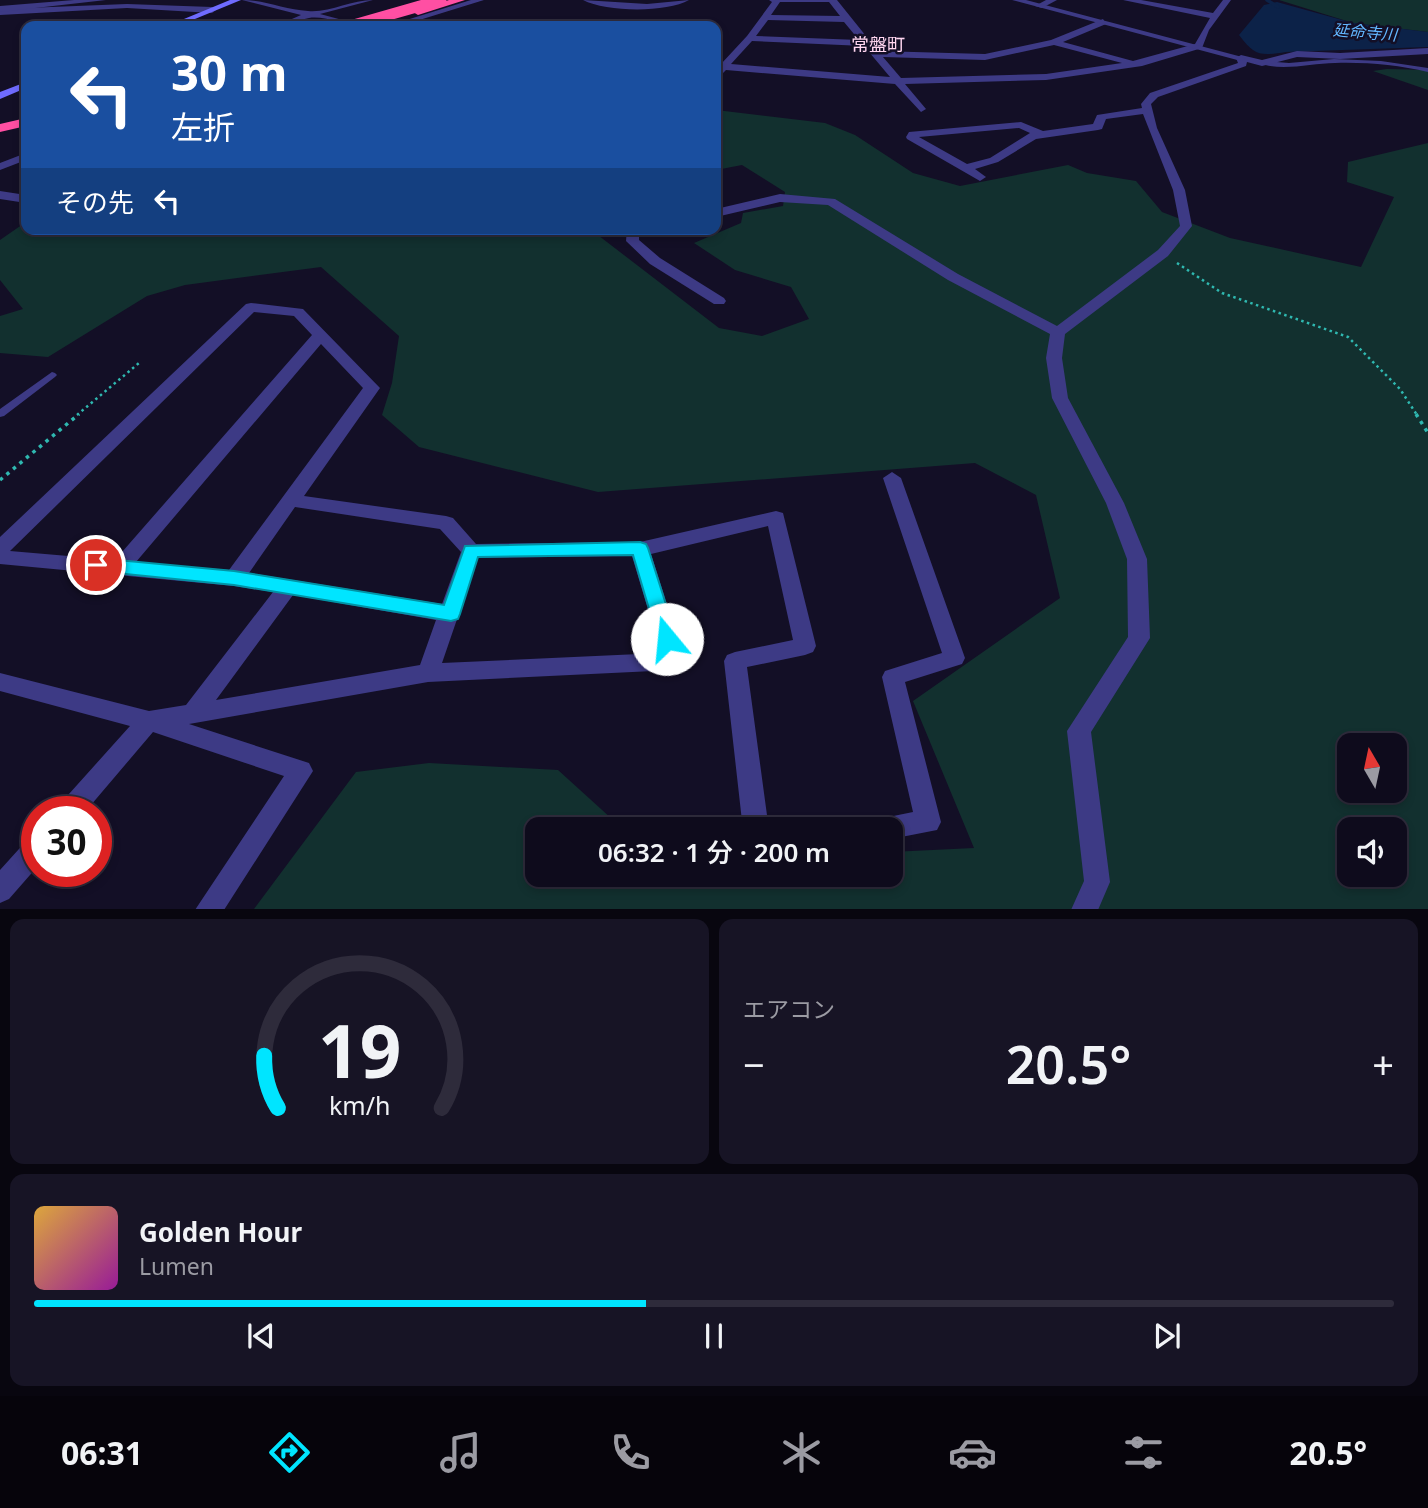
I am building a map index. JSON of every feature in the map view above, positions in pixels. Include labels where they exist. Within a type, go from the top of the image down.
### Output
[{"type":"highway","points":[[368,21],[441,0]]},
{"type":"highway","points":[[386,21],[460,0]]},
{"type":"highway","points":[[0,122],[21,117]]},
{"type":"highway","points":[[0,128],[21,123]]},
{"type":"main road","points":[[184,21],[237,0]]},
{"type":"main road","points":[[0,96],[21,87]]},
{"type":"street","points":[[0,9],[13,0]]},
{"type":"street","points":[[0,9],[74,0]]},
{"type":"street","points":[[86,4],[102,0]]},
{"type":"street","points":[[246,0],[340,21]]},
{"type":"street","points":[[293,21],[369,0]]},
{"type":"street","points":[[408,21],[480,0]]},
{"type":"street","points":[[587,0],[637,9],[656,8],[685,0]]},
{"type":"street","points":[[721,65],[750,38],[775,0],[832,0],[921,109]]},
{"type":"street","points":[[1016,0],[1262,63],[1297,54],[1340,56],[1428,51]]},
{"type":"street","points":[[1039,6],[1053,0]]},
{"type":"street","points":[[1127,0],[1215,16]]},
{"type":"street","points":[[1199,47],[1205,30],[1227,0]]},
{"type":"street","points":[[0,9],[86,4],[212,10]]},
{"type":"street","points":[[765,17],[847,19]]},
{"type":"street","points":[[876,54],[985,57],[1054,42],[1103,22]]},
{"type":"street","points":[[750,38],[810,43],[866,43]]},
{"type":"street","points":[[1054,42],[1138,64]]},
{"type":"street","points":[[721,66],[898,81],[1046,77],[1138,64],[1199,47]]},
{"type":"street","points":[[1084,909],[1097,882],[1079,731],[1139,638],[1137,559],[1115,503],[1060,398],[1055,358],[1058,332],[1163,253],[1186,226],[1179,190],[1146,104],[1154,95],[1243,64],[1241,58]]},
{"type":"street","points":[[964,169],[994,160],[1033,136],[1089,130],[1098,127],[1101,117],[1147,110]]},
{"type":"street","points":[[980,177],[911,137],[913,134],[1021,125],[1042,135]]},
{"type":"street","points":[[0,167],[21,158]]},
{"type":"street","points":[[0,195],[21,198]]},
{"type":"street","points":[[721,212],[780,198],[831,202],[953,277],[1058,332]]},
{"type":"street","points":[[632,235],[633,241],[655,261],[719,302]]},
{"type":"street","points":[[0,549],[251,307],[298,312],[372,388],[234,578]]},
{"type":"street","points":[[120,567],[321,335]]},
{"type":"street","points":[[892,478],[954,658],[892,677],[928,822],[903,826]]},
{"type":"street","points":[[290,500],[446,523],[471,551],[640,548],[776,518],[805,646],[735,661],[754,817]]},
{"type":"street","points":[[83,796],[149,721],[428,673],[674,661],[640,548]]},
{"type":"street","points":[[428,673],[471,551]]},
{"type":"street","points":[[0,557],[234,578],[451,614]]},
{"type":"street","points":[[193,713],[288,587]]},
{"type":"street","points":[[0,682],[149,721],[301,771],[208,909]]},
{"type":"street","points":[[0,890],[21,866]]},
{"type":"lane","points":[[1262,63],[1280,66],[1334,61],[1387,64],[1428,71]]},
{"type":"lane","points":[[0,414],[52,375]]},
{"type":"path","points":[[1163,253],[1222,293],[1348,337],[1400,390],[1428,433]]},
{"type":"path","points":[[0,480],[139,363]]},
{"type":"green space","points":[[1279,0],[1428,0],[1428,32],[1353,23]]},
{"type":"green space","points":[[1428,70],[1428,90],[1373,71]]},
{"type":"green space","points":[[721,111],[825,123],[855,135],[913,173],[960,186],[1068,165],[1087,173],[1136,181],[1162,212],[1230,238],[1361,267],[1394,197],[1347,182],[1348,162],[1428,143],[1428,909],[254,909],[356,772],[429,763],[558,770],[610,817],[525,817],[525,887],[903,887],[903,851],[974,848],[913,701],[1060,598],[1036,495],[975,463],[598,492],[419,447],[382,415],[392,383],[399,336],[321,267],[185,285],[147,296],[48,357],[0,353],[0,316],[23,309],[0,280],[0,240],[21,225],[21,235],[598,235],[719,328],[762,336],[809,319],[791,287],[735,270],[694,243],[713,235],[721,235],[721,232],[741,223],[743,213],[783,206],[785,192],[742,165],[721,169]]},
{"type":"water","points":[[1277,2],[1353,23],[1428,32],[1428,47],[1270,54],[1254,51],[1239,35],[1264,5]]},
{"type":"waterway","name":"延命寺川","points":[[1267,0],[1278,7]]},
{"type":"district","name":"常盤町","points":[[878,45]]},
{"type":"route","points":[[96,565],[234,578],[451,614],[471,551],[640,548],[667,639]]}]
